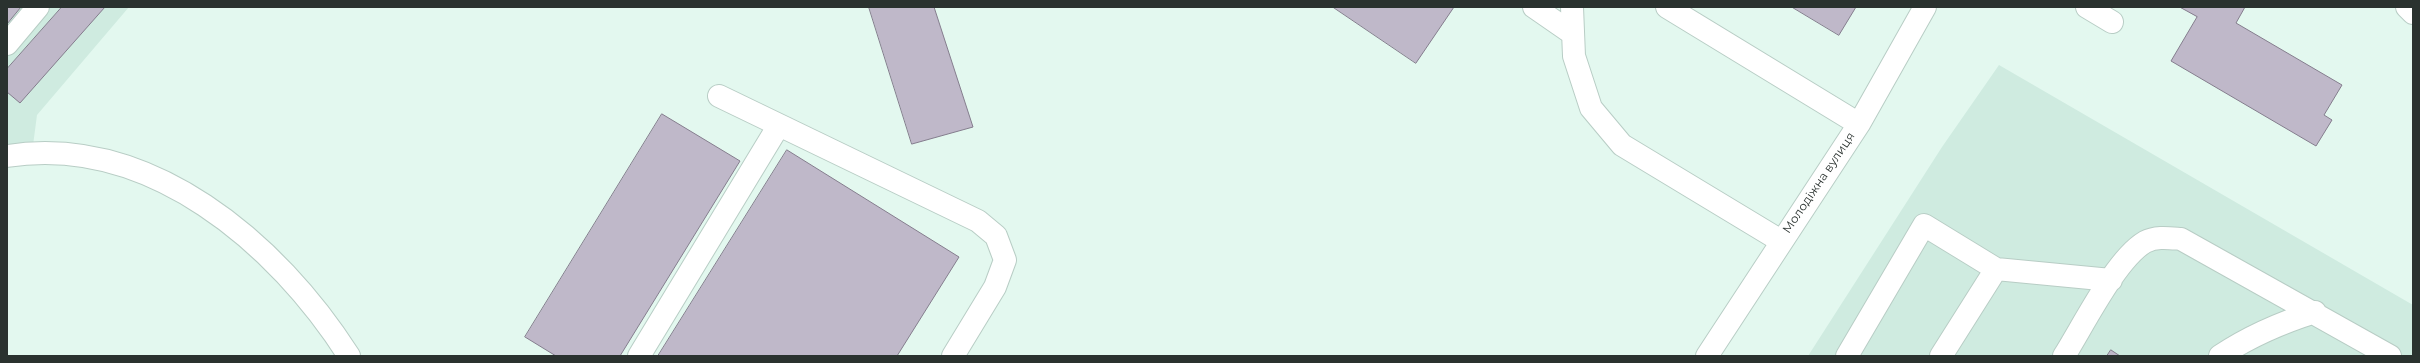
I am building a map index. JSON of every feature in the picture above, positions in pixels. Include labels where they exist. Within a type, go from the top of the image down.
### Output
[{"type":"street","points":[[7,44],[38,7]]},
{"type":"street","points":[[1534,7],[1573,34]]},
{"type":"street","points":[[1572,7],[1574,56],[1591,108],[1622,145],[1781,241]]},
{"type":"street","points":[[1667,7],[1859,124]]},
{"type":"street","name":"Молодіжна вулиця","points":[[1707,356],[1859,124],[1925,7]]},
{"type":"street","points":[[2087,7],[2112,22]]},
{"type":"street","points":[[2407,7],[2413,13]]},
{"type":"street","points":[[719,96],[978,221],[996,236],[1005,260],[995,287],[953,356]]},
{"type":"street","points":[[639,356],[778,125]]},
{"type":"street","points":[[7,156],[32,152],[81,155],[121,165],[158,179],[195,199],[235,227],[269,257],[333,330],[349,356]]},
{"type":"street","points":[[1847,356],[1924,225],[1996,269],[2110,280]]},
{"type":"street","points":[[2064,356],[2122,261],[2146,241],[2163,237],[2181,239],[2315,312],[2386,355]]},
{"type":"street","points":[[1941,356],[1996,269]]},
{"type":"street","points":[[2220,356],[2241,342],[2276,325],[2315,312]]},
{"type":"shaded area","points":[[7,7],[129,7],[37,115],[32,153],[7,156]]},
{"type":"shaded area","points":[[1999,65],[2413,305],[2413,356],[1808,356],[1942,147]]},
{"type":"building","points":[[7,7],[21,7],[7,24]]},
{"type":"building","points":[[62,7],[105,7],[20,103],[7,92],[7,69]]},
{"type":"building","points":[[869,7],[934,7],[973,127],[912,144]]},
{"type":"building","points":[[1333,7],[1454,7],[1416,63]]},
{"type":"building","points":[[1792,7],[1856,7],[1839,35]]},
{"type":"building","points":[[2180,7],[2245,7],[2236,23],[2342,85],[2324,115],[2332,120],[2316,146],[2171,61],[2197,17]]},
{"type":"building","points":[[662,114],[740,161],[620,356],[556,356],[525,337]]},
{"type":"building","points":[[787,150],[959,257],[897,356],[658,356]]},
{"type":"building","points":[[2111,350],[2120,356],[2107,356]]}]
